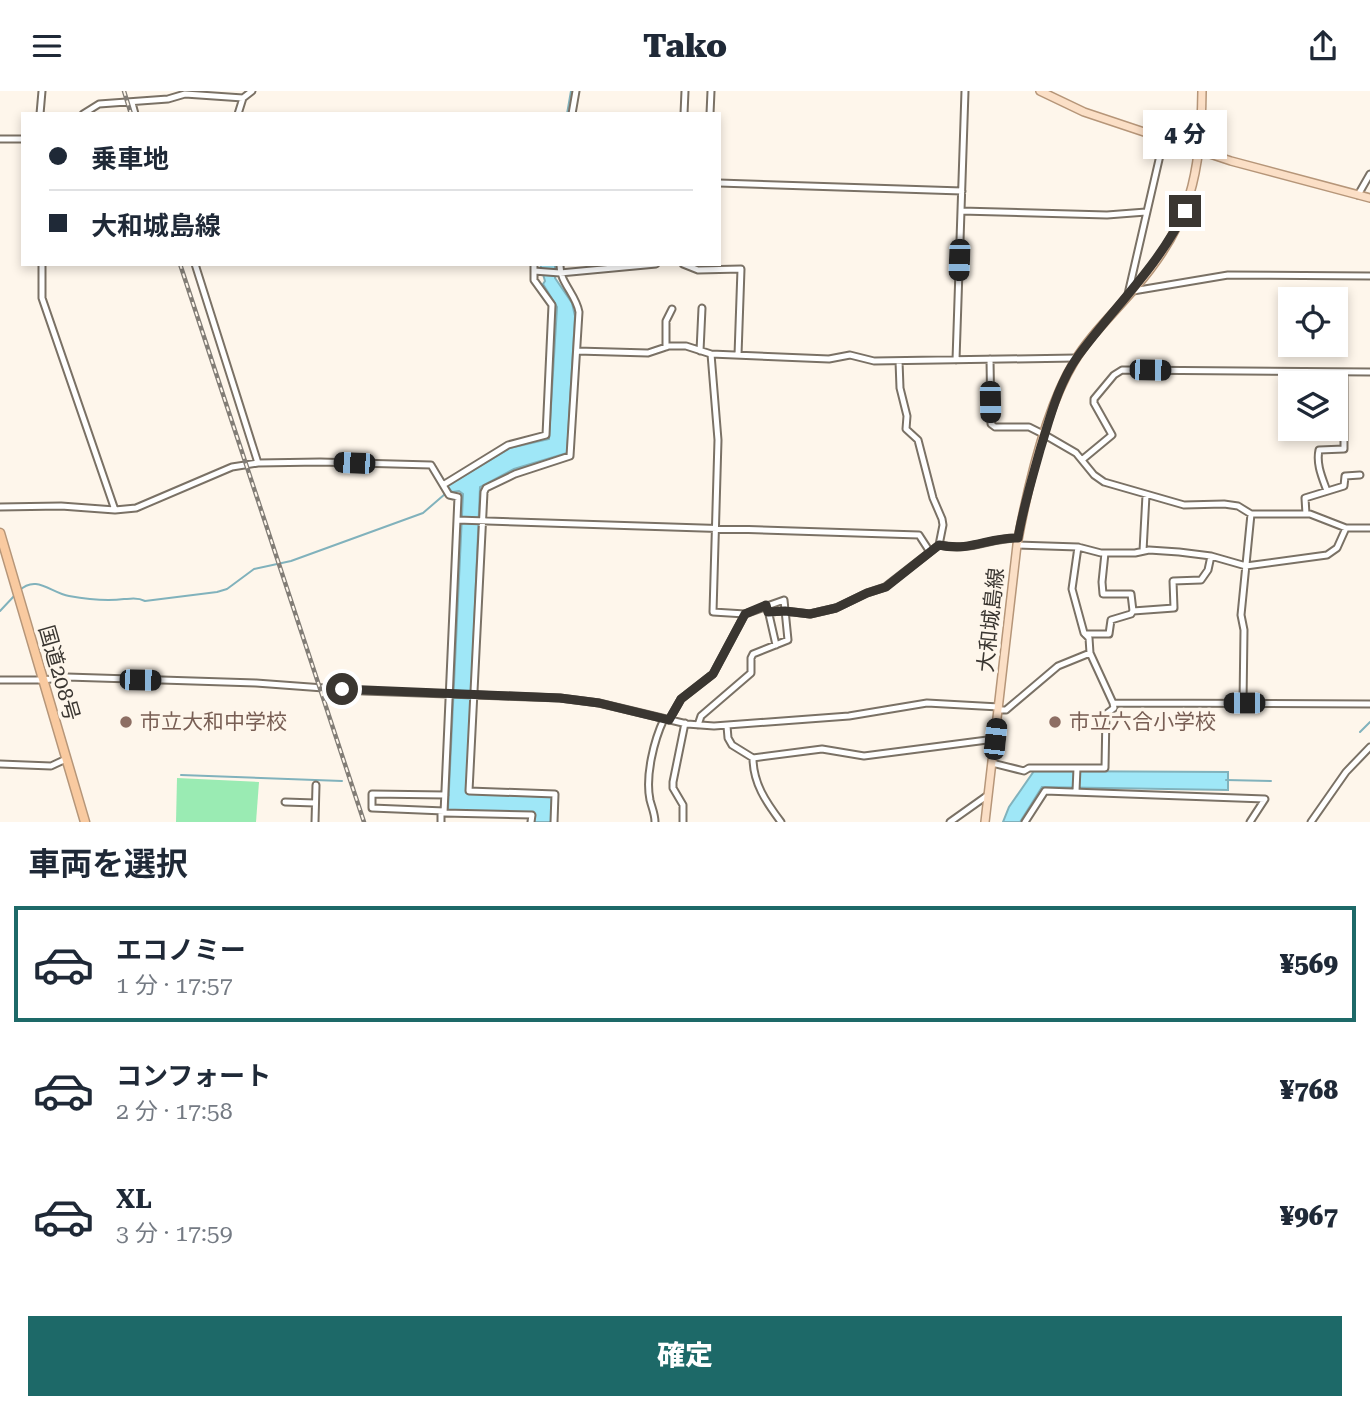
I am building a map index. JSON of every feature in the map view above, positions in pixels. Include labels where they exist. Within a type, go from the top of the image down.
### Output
[{"type":"highway","name":"国道208号","points":[[0,533],[85,822]]},
{"type":"main road","name":"大和城島線","points":[[985,822],[1017,542],[1045,435],[1058,392],[1076,358],[1155,264],[1175,232],[1190,196],[1200,150],[1202,91]]},
{"type":"main road","points":[[1043,92],[1084,112],[1260,170],[1370,198]]},
{"type":"street","points":[[40,112],[42,91]]},
{"type":"street","points":[[168,91],[168,99]]},
{"type":"street","points":[[239,112],[243,98],[252,91]]},
{"type":"street","points":[[572,112],[576,91]]},
{"type":"street","points":[[684,112],[685,91]]},
{"type":"street","points":[[710,91],[710,112]]},
{"type":"street","points":[[956,360],[965,91]]},
{"type":"street","points":[[86,112],[99,104],[168,99],[185,94],[243,98]]},
{"type":"street","points":[[132,103],[134,112]]},
{"type":"street","points":[[1164,138],[1130,294],[1228,275],[1370,276]]},
{"type":"street","points":[[0,139],[21,139]]},
{"type":"street","points":[[1359,195],[1370,174]]},
{"type":"street","points":[[721,183],[962,191]]},
{"type":"street","points":[[961,211],[1107,215],[1146,212]]},
{"type":"street","points":[[42,266],[42,298],[115,510]]},
{"type":"street","points":[[196,266],[258,463]]},
{"type":"street","points":[[554,822],[555,794],[469,791],[484,492],[486,488],[515,474],[570,457],[577,351],[577,301],[559,273],[560,266]]},
{"type":"street","points":[[443,485],[508,445],[546,435],[552,305],[534,280],[534,268],[559,273],[634,266]]},
{"type":"street","points":[[688,266],[698,270],[741,269],[738,355]]},
{"type":"street","points":[[700,351],[702,307]]},
{"type":"street","points":[[666,347],[666,321],[672,309]]},
{"type":"street","points":[[577,351],[648,353],[666,347],[686,346],[711,354],[829,359],[850,355],[874,361],[1076,358]]},
{"type":"street","points":[[698,725],[701,716],[751,673],[753,654],[788,640],[784,600],[745,614],[713,613],[718,440],[711,354]]},
{"type":"street","points":[[990,359],[991,424],[995,427],[1029,427],[1045,435],[1083,459],[1088,468],[1104,482],[1184,505],[1238,506],[1251,513],[1306,514],[1346,528],[1370,529]]},
{"type":"street","points":[[767,608],[810,614],[836,608],[886,587],[939,545],[942,519],[933,498],[918,440],[906,429],[907,416],[900,388],[899,361]]},
{"type":"street","points":[[1083,459],[1112,435],[1094,399],[1114,375],[1122,370],[1278,371]]},
{"type":"street","points":[[1348,372],[1370,372]]},
{"type":"street","points":[[1327,491],[1317,463],[1319,450],[1344,449],[1344,441]]},
{"type":"street","points":[[0,507],[61,506],[115,510],[136,508],[232,467],[258,463],[431,465],[449,495],[458,497],[445,796],[441,822]]},
{"type":"street","points":[[1306,514],[1305,498],[1344,486],[1345,476],[1360,475]]},
{"type":"street","points":[[1143,551],[1146,495]]},
{"type":"street","points":[[1244,703],[1244,630],[1241,615],[1251,513]]},
{"type":"street","points":[[457,520],[919,535],[930,552]]},
{"type":"street","points":[[939,545],[956,549],[1017,542],[1078,547],[1105,553],[1179,552],[1211,556],[1246,566],[1327,555],[1337,548],[1346,528]]},
{"type":"street","points":[[992,763],[1024,771],[1029,768],[1105,768],[1106,714],[1114,708],[1090,653],[1089,638],[1085,634],[1072,589],[1078,547]]},
{"type":"street","points":[[1105,553],[1102,582],[1104,594],[1131,594],[1133,611]]},
{"type":"street","points":[[1085,634],[1109,634],[1111,620],[1133,611],[1174,608],[1173,581],[1201,580],[1208,570],[1211,556]]},
{"type":"street","points":[[767,608],[776,645]]},
{"type":"street","points":[[655,822],[650,798],[652,758],[658,732],[681,699],[713,674],[745,614]]},
{"type":"street","points":[[0,680],[67,677],[245,682],[560,698],[599,703],[685,723],[727,726],[849,716],[927,703],[1006,710],[1058,666],[1090,653]]},
{"type":"street","points":[[1113,703],[1370,704]]},
{"type":"street","points":[[683,822],[683,805],[673,788],[673,782],[685,723]]},
{"type":"street","points":[[727,726],[732,745],[753,758],[822,749],[864,756],[995,739]]},
{"type":"street","points":[[1311,822],[1346,772],[1370,747]]},
{"type":"street","points":[[753,758],[755,780],[781,822]]},
{"type":"street","points":[[0,764],[51,766],[66,759]]},
{"type":"street","points":[[1076,788],[1077,768]]},
{"type":"street","points":[[315,822],[316,785]]},
{"type":"street","points":[[1025,822],[1045,791],[1076,788],[1265,799],[1250,822]]},
{"type":"street","points":[[445,796],[372,794],[372,808],[532,815],[531,822]]},
{"type":"street","points":[[950,822],[988,795]]},
{"type":"street","points":[[285,802],[315,803]]},
{"type":"green space","points":[[177,778],[259,782],[256,822],[176,822]]},
{"type":"water","points":[[541,266],[555,266],[555,278],[572,303],[575,316],[567,453],[514,469],[480,487],[467,793],[552,797],[551,822],[534,822],[534,815],[448,810],[463,494],[459,491],[452,492],[447,486],[510,448],[549,439],[557,307],[543,284],[545,281]]},
{"type":"water","points":[[1034,771],[1228,772],[1228,790],[1042,787],[1020,822],[1003,822],[1009,807]]},
{"type":"waterway","points":[[567,112],[571,91]]},
{"type":"waterway","points":[[19,591],[25,586],[38,584],[76,597],[145,601],[217,592],[227,589],[254,569],[291,561],[423,513],[445,494]]},
{"type":"waterway","points":[[0,611],[15,595]]},
{"type":"waterway","points":[[1360,732],[1370,722]]},
{"type":"waterway","points":[[181,775],[342,781]]},
{"type":"waterway","points":[[1226,780],[1271,781]]},
{"type":"railway","points":[[124,91],[130,112]]},
{"type":"railway","points":[[181,266],[364,822]]},
{"type":"place","name":"市立大和中学校","points":[[126,722]]},
{"type":"place","name":"市立六合小学校","points":[[1055,722]]},
{"type":"route","points":[[342,689],[560,698],[599,703],[669,720],[681,699],[713,674],[745,614],[756,608],[766,605],[768,612],[823,613],[886,587],[939,545],[956,549],[1018,538],[1034,472],[1064,379],[1076,358],[1155,264],[1185,211]]}]
